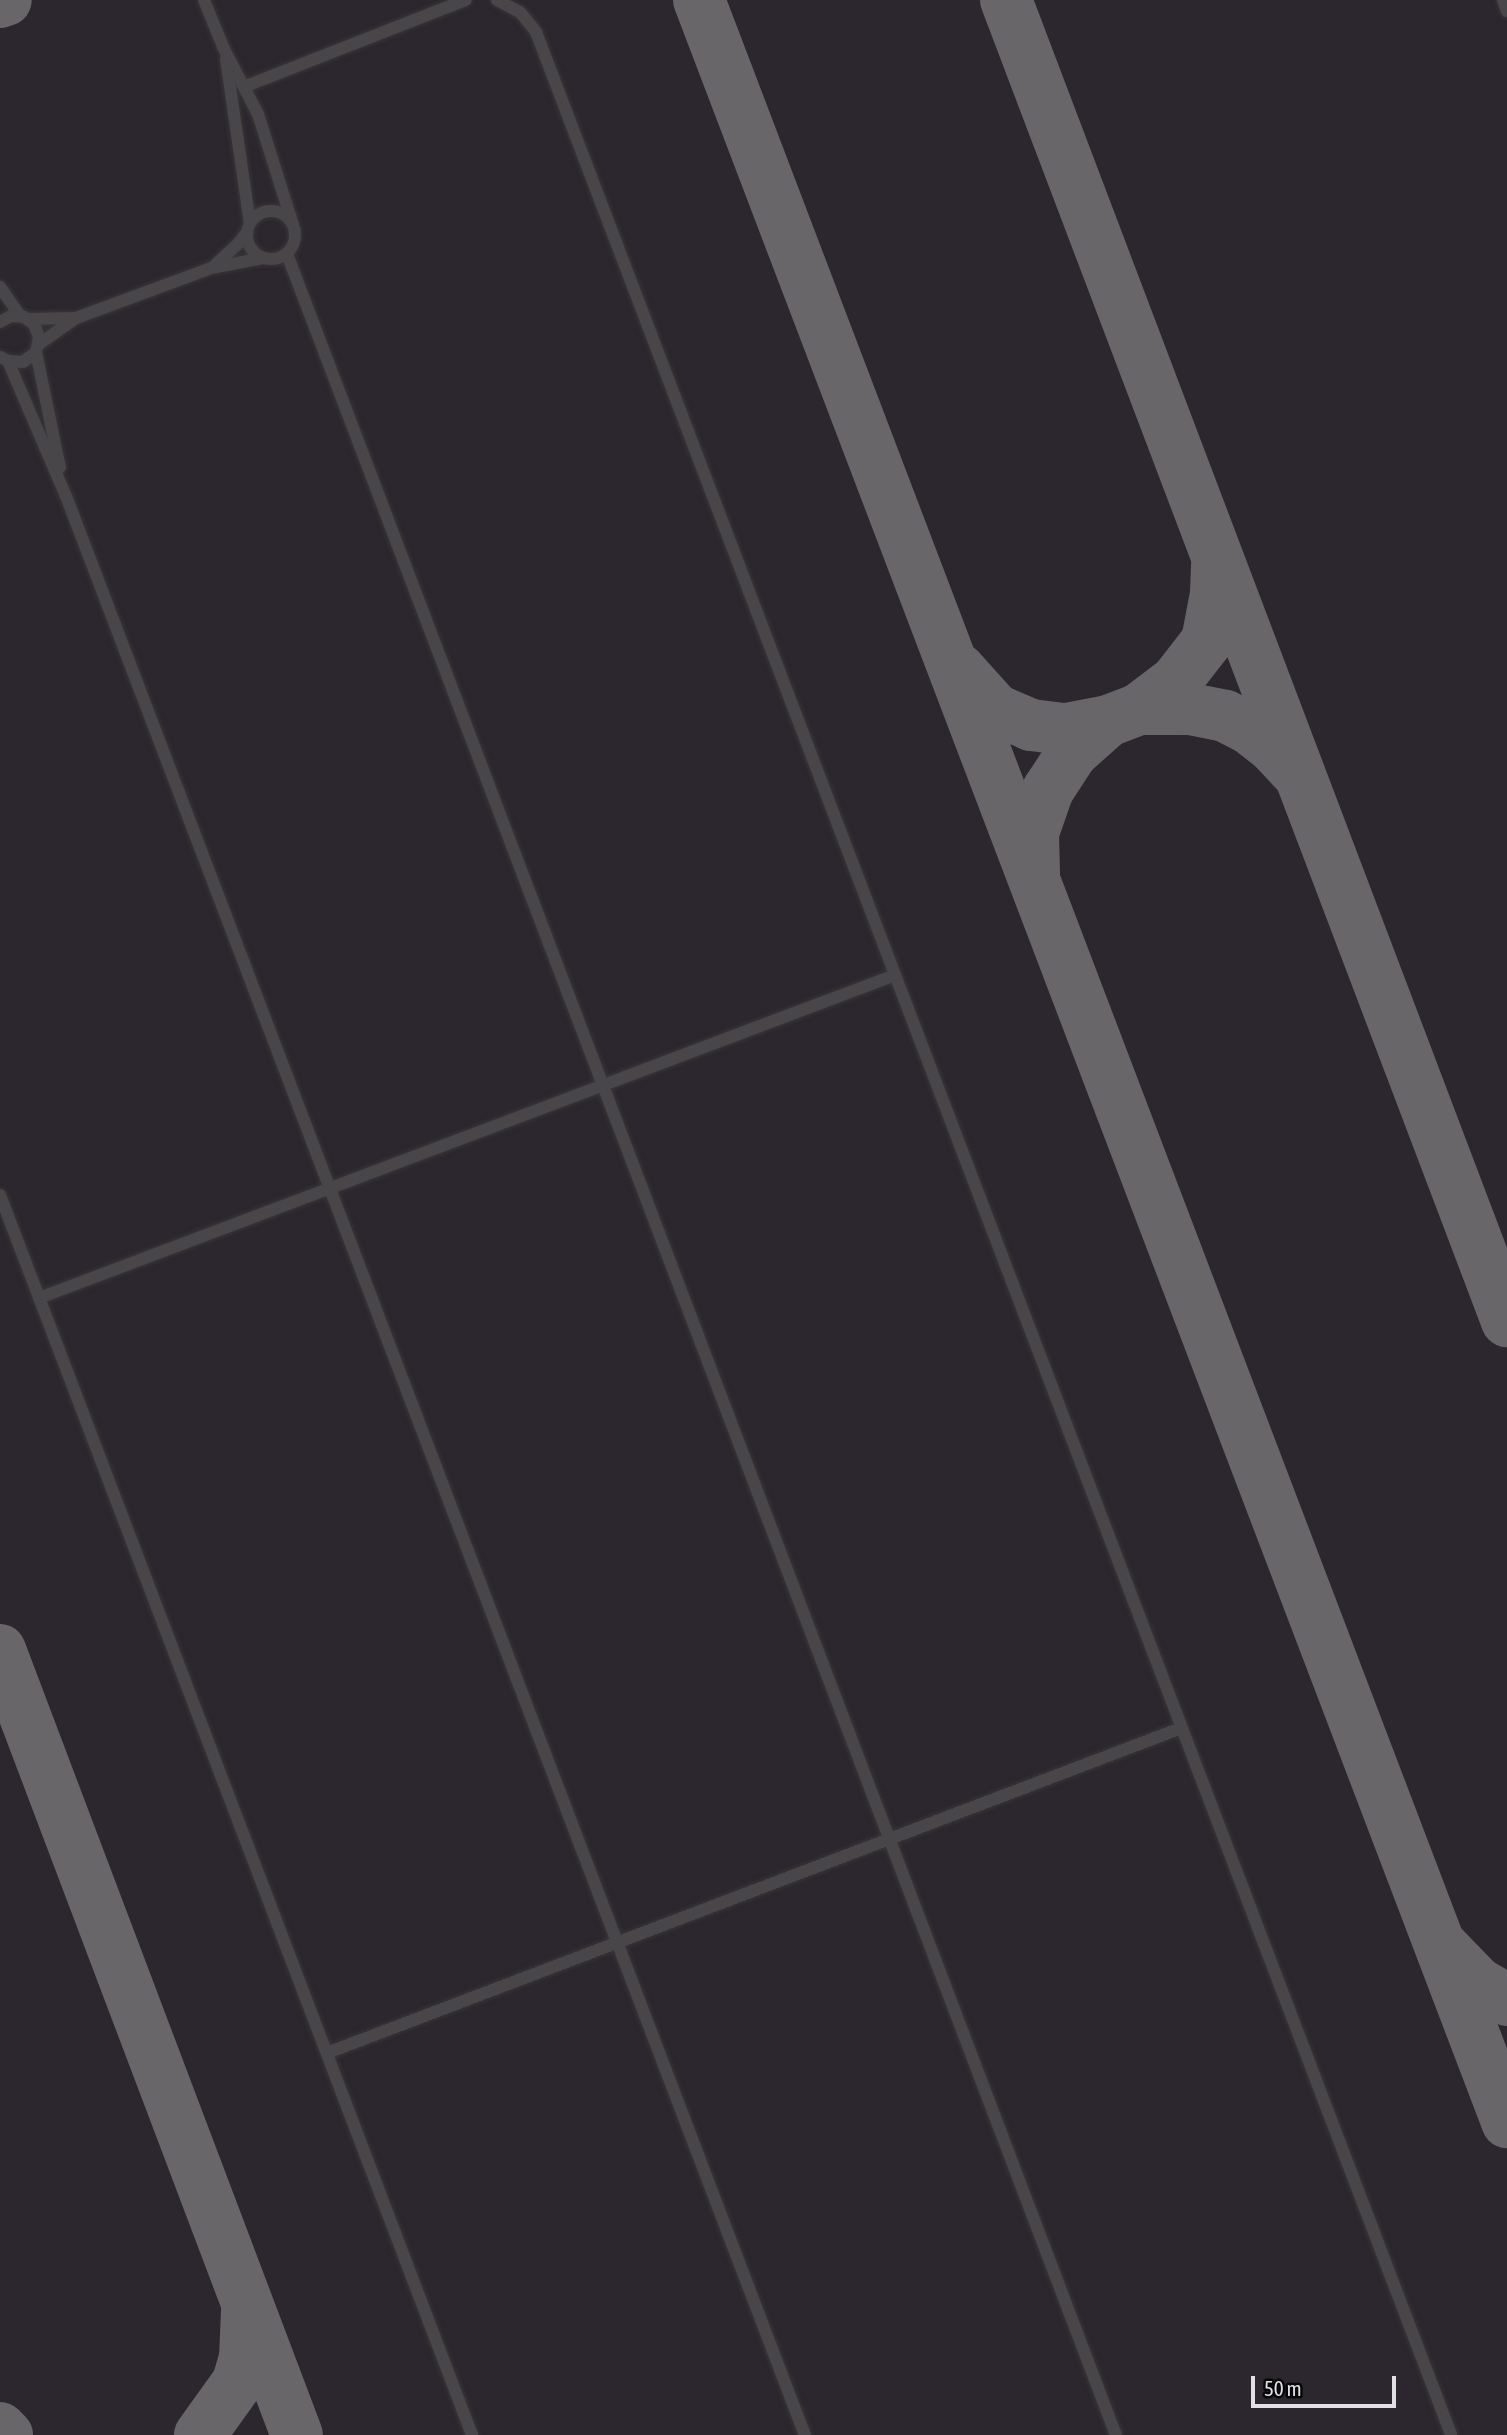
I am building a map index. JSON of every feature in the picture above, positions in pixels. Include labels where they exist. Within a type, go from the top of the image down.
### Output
[{"type":"lane","points":[[4,359],[23,362],[76,318],[211,268],[287,254],[295,241],[293,225],[258,114],[246,86],[224,49],[204,0]]},
{"type":"lane","points":[[246,86],[466,0]]},
{"type":"lane","points":[[498,0],[520,12],[536,32],[1451,2435]]},
{"type":"lane","points":[[1503,0],[1507,11]]},
{"type":"lane","points":[[224,49],[250,248],[264,258]]},
{"type":"lane","points":[[211,268],[237,246],[256,216],[272,211],[281,213],[293,225]]},
{"type":"lane","points":[[287,254],[1116,2435]]},
{"type":"lane","points":[[0,287],[24,318],[38,330],[38,348],[66,496]]},
{"type":"lane","points":[[0,322],[24,318],[76,318]]},
{"type":"lane","points":[[4,359],[66,496],[805,2435]]},
{"type":"lane","points":[[39,1298],[895,975]]},
{"type":"lane","points":[[0,1195],[472,2435]]},
{"type":"lane","points":[[327,2053],[1181,1728]]},
{"type":"shaded area","points":[[0,0],[1507,0],[1507,2435],[0,2435]]},
{"type":"taxiway","points":[[0,2],[6,0]]},
{"type":"taxiway","points":[[699,0],[1507,2122]]},
{"type":"taxiway","points":[[1006,0],[1507,1321]]},
{"type":"taxiway","points":[[959,669],[996,710],[1031,725],[1066,729],[1108,721],[1139,709],[1176,681],[1207,641],[1216,594],[1217,566]]},
{"type":"taxiway","points":[[1139,709],[1190,709],[1225,716],[1250,729],[1272,746],[1296,772]]},
{"type":"taxiway","points":[[1034,873],[1033,833],[1048,790],[1072,753],[1108,721]]},
{"type":"taxiway","points":[[0,1650],[297,2435]]},
{"type":"taxiway","points":[[1443,1947],[1478,1983],[1507,2000]]},
{"type":"taxiway","points":[[200,2435],[238,2382],[245,2358],[247,2311]]},
{"type":"taxiway","points":[[0,2428],[7,2435]]}]
